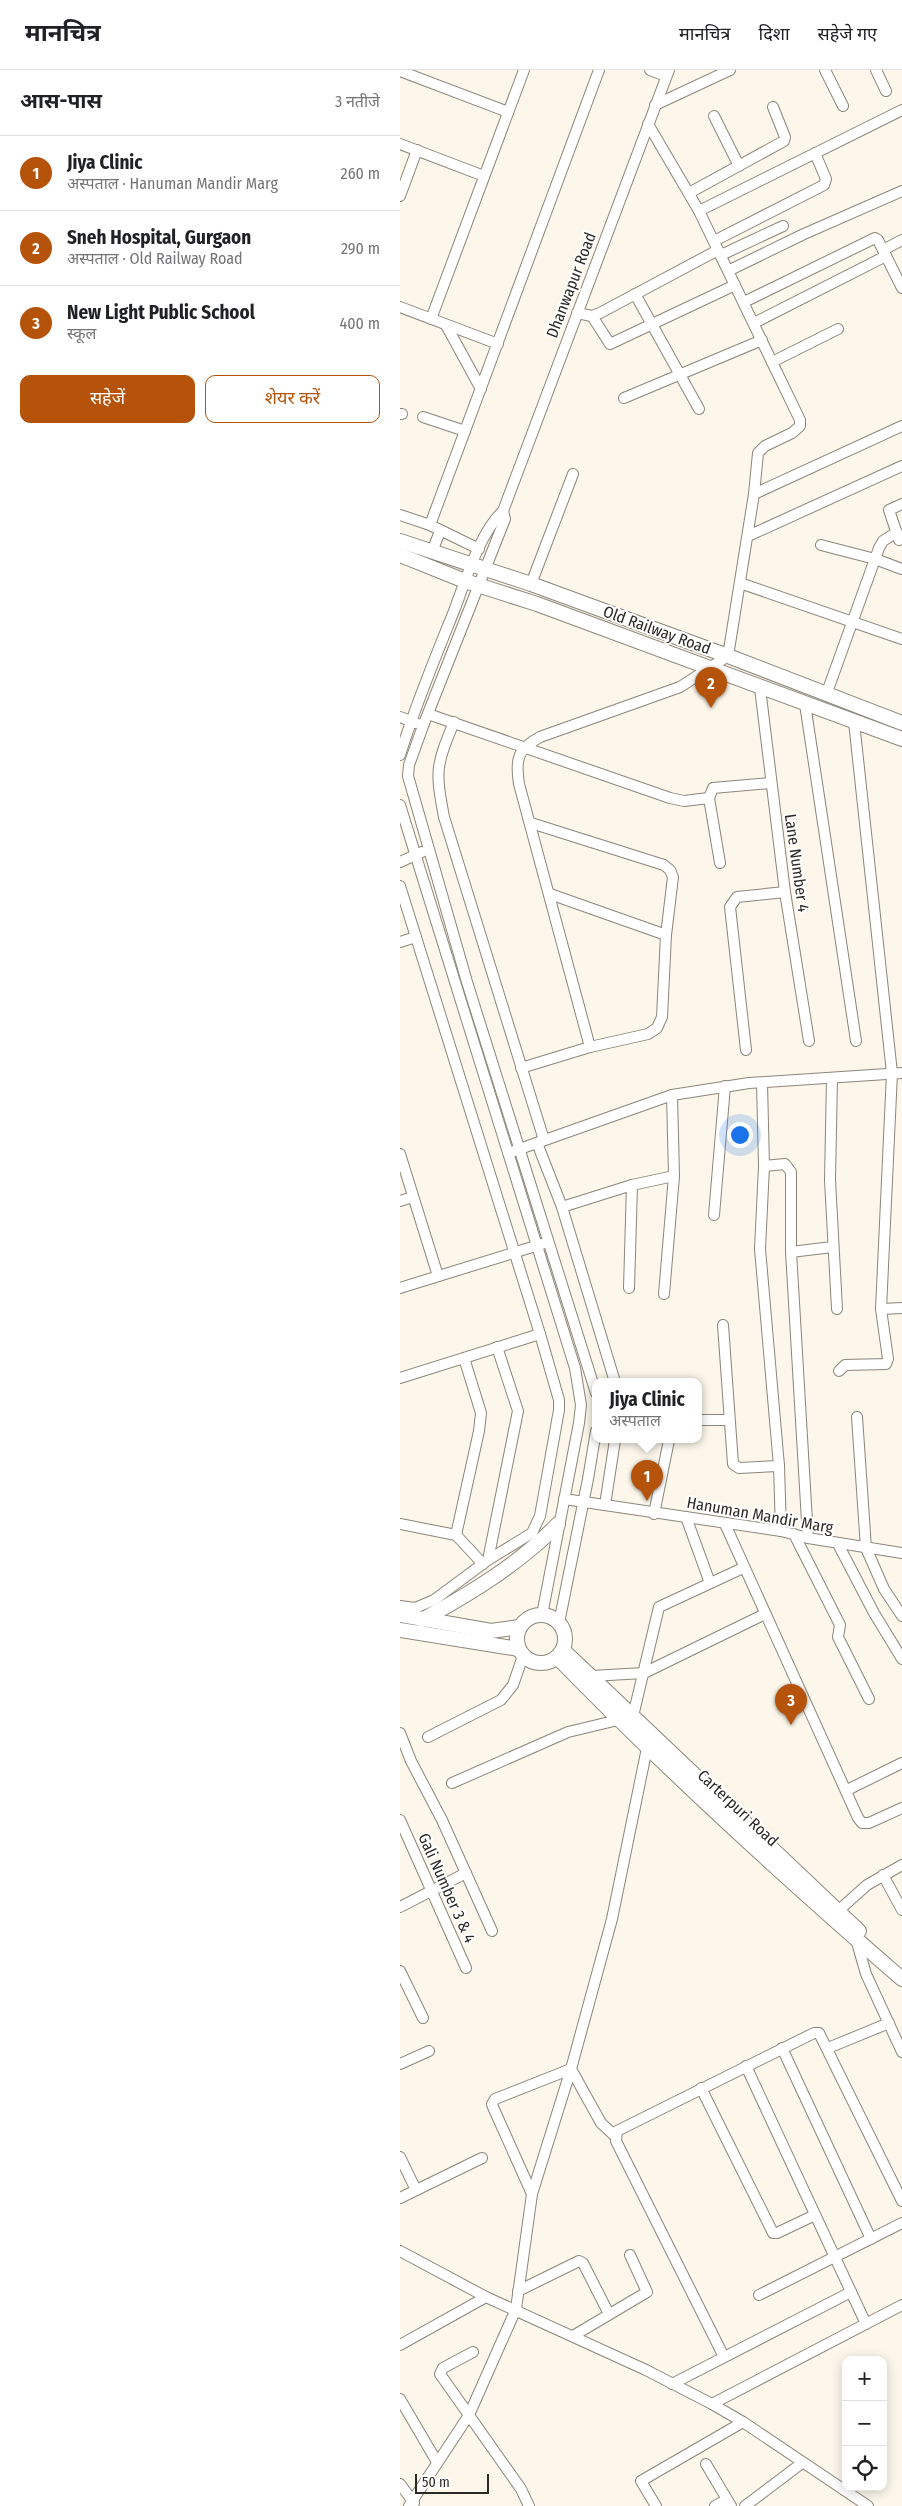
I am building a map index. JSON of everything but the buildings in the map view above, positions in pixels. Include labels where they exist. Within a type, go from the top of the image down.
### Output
[{"type":"main road","name":"Old Railway Road","points":[[400,541],[531,584],[728,656],[902,723]]},
{"type":"main road","name":"Old Railway Road","points":[[400,555],[465,581],[537,604],[902,739]]},
{"type":"main road","points":[[422,1620],[470,1592],[519,1559],[558,1524]]},
{"type":"main road","points":[[400,1615],[491,1631],[520,1627]]},
{"type":"main road","points":[[400,1630],[521,1653],[531,1662],[540,1664],[549,1662],[560,1653],[564,1632],[559,1623],[552,1618],[542,1615],[531,1617],[520,1627],[517,1635],[521,1653]]},
{"type":"main road","name":"Carterpuri Road","points":[[560,1653],[591,1676],[725,1802],[767,1845],[839,1910],[881,1952],[902,1969]]},
{"type":"main road","name":"Carterpuri Road","points":[[560,1653],[618,1720],[647,1748],[902,1979]]},
{"type":"street","points":[[431,319],[524,70]]},
{"type":"street","points":[[430,526],[599,70]]},
{"type":"street","points":[[650,70],[667,73]]},
{"type":"street","points":[[655,105],[730,70]]},
{"type":"street","points":[[825,70],[843,106]]},
{"type":"street","points":[[876,70],[886,91]]},
{"type":"street","points":[[400,71],[508,112]]},
{"type":"street","name":"Dhanwapur Road","points":[[400,755],[411,720],[471,565],[496,517],[503,511],[667,73]]},
{"type":"street","points":[[689,193],[784,141],[785,137],[773,107]]},
{"type":"street","points":[[699,211],[902,110]]},
{"type":"street","points":[[714,116],[739,166]]},
{"type":"street","points":[[590,1047],[517,773],[518,760],[524,746],[540,737],[680,687],[728,656],[748,536],[758,453],[765,446],[792,433],[800,426],[800,420],[735,285],[730,270],[689,193],[648,124]]},
{"type":"street","points":[[400,144],[484,176]]},
{"type":"street","points":[[400,196],[417,150]]},
{"type":"street","points":[[577,313],[592,316],[635,294],[718,249],[824,185],[826,180],[814,153]]},
{"type":"street","points":[[730,270],[804,234],[902,191]]},
{"type":"street","points":[[718,249],[783,226]]},
{"type":"street","points":[[744,302],[872,238],[878,240],[901,284]]},
{"type":"street","points":[[754,323],[885,253],[902,240]]},
{"type":"street","points":[[592,316],[610,344],[735,285]]},
{"type":"street","points":[[635,294],[651,326],[682,375],[699,409]]},
{"type":"street","points":[[400,307],[498,344]]},
{"type":"street","points":[[446,324],[481,389]]},
{"type":"street","points":[[772,362],[838,328]]},
{"type":"street","points":[[624,398],[762,340]]},
{"type":"street","points":[[424,417],[465,431]]},
{"type":"street","points":[[754,494],[902,426]]},
{"type":"street","points":[[748,536],[902,466]]},
{"type":"street","points":[[531,584],[573,474]]},
{"type":"street","points":[[826,695],[881,544],[899,535],[889,510],[902,504]]},
{"type":"street","name":"Dhanwapur Road","points":[[503,511],[505,519],[423,726],[409,765],[408,776],[427,849],[592,1380]]},
{"type":"street","points":[[400,515],[430,526],[479,549]]},
{"type":"street","points":[[432,552],[440,531]]},
{"type":"street","points":[[821,545],[875,559],[902,569]]},
{"type":"street","points":[[740,583],[853,620],[902,639]]},
{"type":"street","name":"Lane Number 4","points":[[760,688],[770,783],[785,892],[809,1041]]},
{"type":"street","points":[[805,704],[856,1040]]},
{"type":"street","points":[[428,714],[670,798],[684,801],[709,798]]},
{"type":"street","points":[[400,716],[423,726]]},
{"type":"street","points":[[454,722],[440,758],[437,773],[444,817],[522,1068],[540,1141],[614,1378]]},
{"type":"street","points":[[839,1371],[845,1365],[887,1363],[881,1309],[897,1073],[854,722]]},
{"type":"street","points":[[720,863],[709,798],[713,788],[770,783]]},
{"type":"street","points":[[400,805],[417,854],[507,1153],[575,1368],[580,1397],[580,1423],[558,1524],[542,1615]]},
{"type":"street","points":[[522,1068],[590,1047],[648,1034],[657,1028],[662,1017],[666,935],[673,876],[664,865],[531,823]]},
{"type":"street","points":[[400,862],[427,849]]},
{"type":"street","points":[[400,886],[559,1400],[559,1410],[540,1516],[532,1534],[486,1562],[434,1600],[415,1608],[400,1606]]},
{"type":"street","points":[[746,1050],[730,907],[737,897],[785,892]]},
{"type":"street","points":[[550,894],[666,935]]},
{"type":"street","points":[[400,942],[416,937]]},
{"type":"street","points":[[507,1153],[672,1095],[725,1086],[897,1073]]},
{"type":"street","points":[[832,1078],[830,1180],[832,1247],[837,1309]]},
{"type":"street","points":[[762,1083],[764,1166],[760,1249],[779,1466],[781,1531]]},
{"type":"street","points":[[714,1215],[725,1086]]},
{"type":"street","points":[[664,1294],[674,1176],[672,1095]]},
{"type":"street","points":[[400,1154],[438,1276]]},
{"type":"street","points":[[764,1166],[785,1164],[790,1169],[791,1252],[808,1538]]},
{"type":"street","points":[[562,1207],[632,1185],[674,1176]]},
{"type":"street","points":[[629,1288],[632,1185]]},
{"type":"street","points":[[400,1201],[413,1197]]},
{"type":"street","points":[[400,1288],[549,1242]]},
{"type":"street","points":[[791,1252],[832,1247]]},
{"type":"street","points":[[881,1309],[902,1308]]},
{"type":"street","points":[[723,1325],[729,1420],[735,1466],[740,1468],[779,1466]]},
{"type":"street","points":[[400,1378],[540,1334]]},
{"type":"street","points":[[486,1562],[518,1411],[498,1348]]},
{"type":"street","points":[[456,1535],[479,1431],[481,1413],[464,1358]]},
{"type":"street","points":[[857,1417],[866,1548],[884,1589],[902,1616]]},
{"type":"street","points":[[702,1420],[729,1420]]},
{"type":"street","points":[[559,1623],[594,1443]]},
{"type":"street","points":[[605,1505],[615,1443]]},
{"type":"street","points":[[654,1514],[668,1443]]},
{"type":"street","name":"Hanuman Mandir Marg","points":[[564,1499],[654,1514],[781,1531],[838,1544],[902,1553]]},
{"type":"street","points":[[686,1517],[710,1583]]},
{"type":"street","points":[[400,1524],[456,1535],[486,1562]]},
{"type":"street","points":[[725,1524],[743,1568],[862,1823],[869,1823],[902,1808]]},
{"type":"street","points":[[794,1534],[840,1625],[838,1638],[869,1699]]},
{"type":"street","points":[[838,1544],[902,1659]]},
{"type":"street","points":[[633,1716],[659,1607],[743,1568]]},
{"type":"street","points":[[591,1676],[644,1672],[765,1614]]},
{"type":"street","points":[[428,1737],[501,1700],[513,1685],[521,1653]]},
{"type":"street","points":[[452,1783],[568,1732],[618,1720]]},
{"type":"street","points":[[400,1733],[404,1753],[466,1873],[492,1931]]},
{"type":"street","points":[[400,2484],[412,2504],[468,2415],[516,2310],[532,2194],[571,2070],[612,1919],[647,1748]]},
{"type":"street","points":[[847,1790],[902,1763]]},
{"type":"street","name":"Gali Number 3 & 4","points":[[400,1820],[433,1890],[466,1968]]},
{"type":"street","points":[[839,1910],[867,1884],[902,1865]]},
{"type":"street","points":[[400,1907],[466,1873]]},
{"type":"street","points":[[883,1875],[902,1910]]},
{"type":"street","points":[[856,1939],[866,1974],[902,2052]]},
{"type":"street","points":[[400,1971],[423,2018]]},
{"type":"street","points":[[828,2048],[888,2023]]},
{"type":"street","points":[[615,2136],[623,2127],[782,2048],[814,2033],[819,2033],[902,2201]]},
{"type":"street","points":[[782,2048],[871,2239]]},
{"type":"street","points":[[400,2064],[429,2051]]},
{"type":"street","points":[[746,2066],[866,2324]]},
{"type":"street","points":[[571,2070],[601,2123],[615,2136],[723,2355]]},
{"type":"street","points":[[532,2194],[492,2104],[495,2099],[571,2070]]},
{"type":"street","points":[[701,2088],[773,2233],[777,2233],[815,2215]]},
{"type":"street","points":[[400,2158],[416,2190]]},
{"type":"street","points":[[400,2198],[482,2158]]},
{"type":"street","points":[[759,2295],[835,2259],[902,2224]]},
{"type":"street","points":[[400,2252],[486,2297],[573,2336],[712,2404],[743,2422],[868,2506]]},
{"type":"street","points":[[573,2336],[647,2292],[630,2255]]},
{"type":"street","points":[[518,2291],[579,2260],[583,2263],[609,2314]]},
{"type":"street","points":[[672,2384],[723,2355],[851,2292]]},
{"type":"street","points":[[400,2345],[486,2297]]},
{"type":"street","points":[[712,2404],[902,2305]]},
{"type":"street","points":[[473,2352],[443,2368],[440,2374],[521,2489],[529,2506]]},
{"type":"street","points":[[400,2399],[437,2462]]},
{"type":"street","points":[[656,2506],[641,2481],[743,2422]]},
{"type":"street","points":[[745,2506],[802,2463]]},
{"type":"street","points":[[706,2464],[728,2503],[715,2506]]},
{"type":"place","name":"Sneh Hospital, Gurgaon","points":[[711,708]]},
{"type":"place","name":"Jiya Clinic","points":[[647,1501]]},
{"type":"place","name":"New Light Public School","points":[[791,1725]]}]
